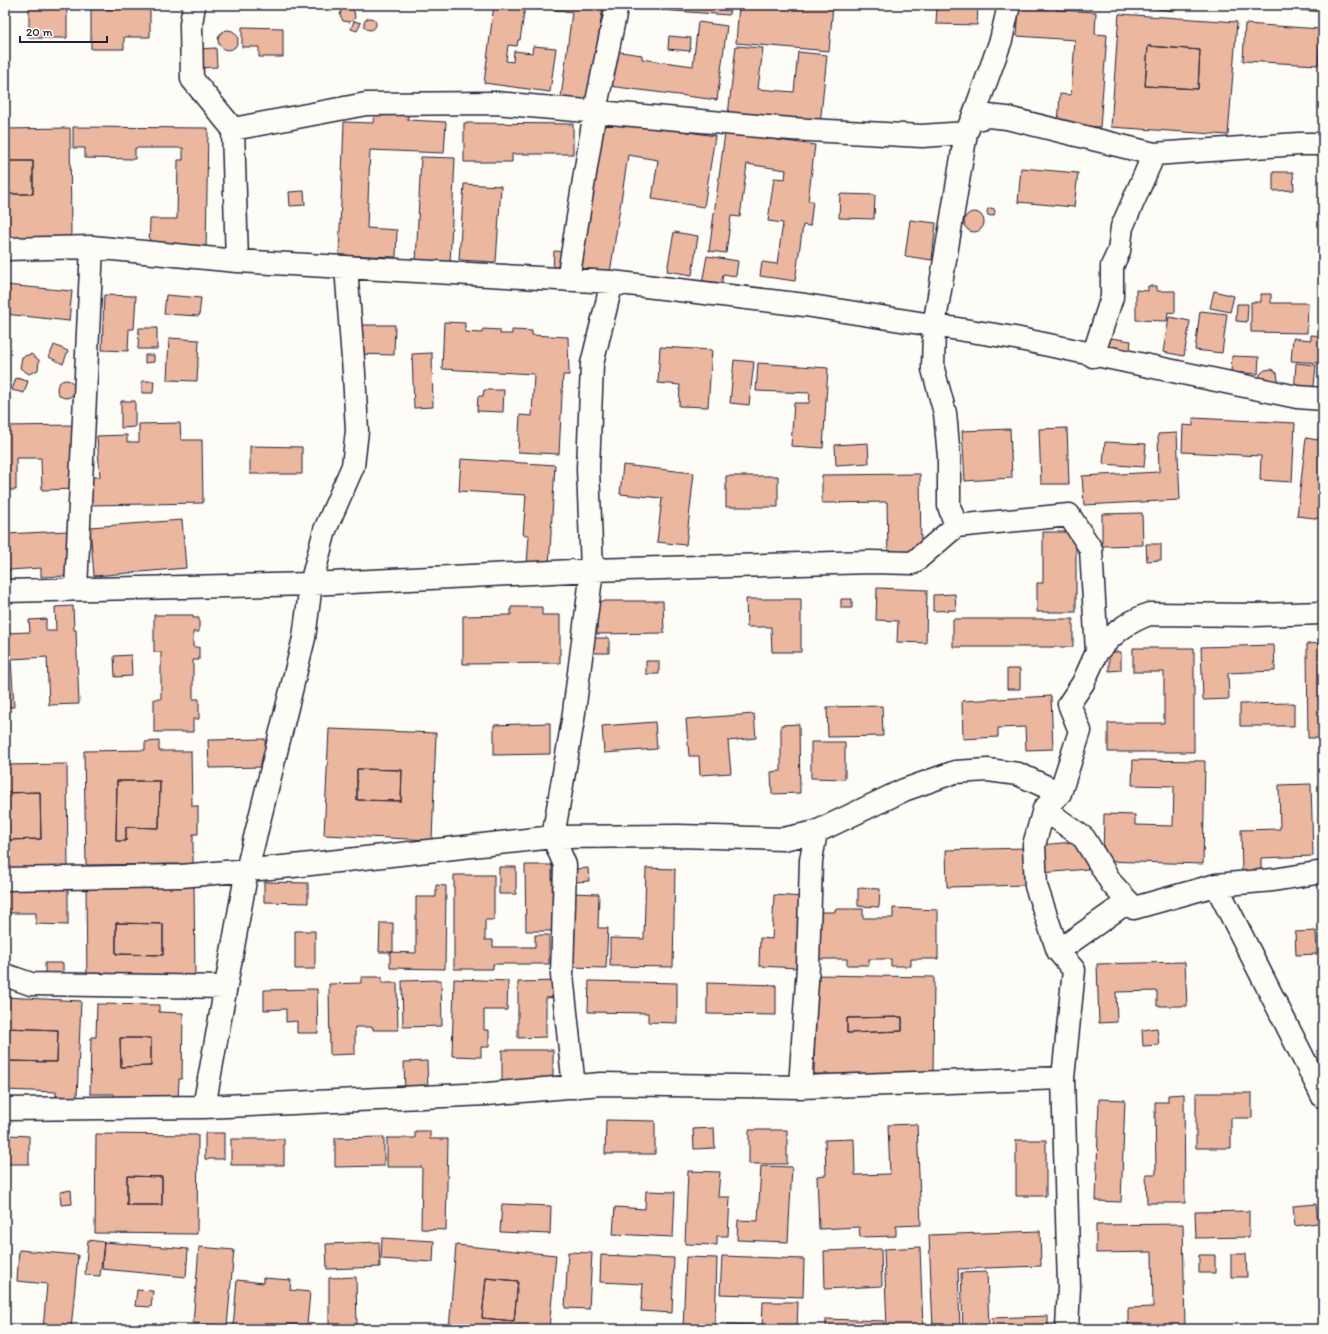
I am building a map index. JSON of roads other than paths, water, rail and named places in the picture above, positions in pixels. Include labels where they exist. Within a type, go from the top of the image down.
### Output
[{"type":"street","points":[[194,5],[191,24],[192,79],[233,129],[237,261]]},
{"type":"street","points":[[568,280],[595,111],[617,5]]},
{"type":"street","points":[[956,526],[949,506],[949,457],[945,413],[934,369],[934,326],[969,127],[1001,40],[1009,5]]},
{"type":"street","points":[[233,129],[366,104],[496,103],[791,129],[922,136],[969,127],[988,116],[1007,118],[1154,154],[1299,144],[1323,144]]},
{"type":"street","points":[[1093,356],[1112,297],[1112,266],[1120,251],[1122,227],[1154,154]]},
{"type":"street","points":[[76,589],[92,247]]},
{"type":"street","points":[[5,248],[92,247],[237,261],[612,282],[805,305],[1015,338],[1093,356],[1297,397],[1323,399]]},
{"type":"street","points":[[204,1107],[247,870],[304,638],[311,584],[325,530],[353,466],[357,431],[346,267]]},
{"type":"street","points":[[574,1087],[562,975],[565,865],[553,837],[573,720],[592,570],[588,469],[592,364],[612,282]]},
{"type":"street","points":[[5,592],[311,584],[592,570],[870,562],[913,563],[956,526],[1069,515],[1091,549],[1097,652]]},
{"type":"street","points":[[1067,1329],[1069,1287],[1063,1078],[1074,970],[1058,951],[1036,886],[1034,845],[1044,809],[1060,793],[1080,731],[1069,704],[1083,683],[1097,652],[1118,629],[1149,614],[1255,615],[1323,613]]},
{"type":"street","points":[[5,879],[181,876],[380,857],[553,837],[678,836],[783,839],[816,832],[904,790],[955,772],[988,770],[1018,774],[1060,793]]},
{"type":"street","points":[[1044,809],[1084,838],[1112,884],[1134,908]]},
{"type":"street","points":[[800,1087],[808,966],[811,860],[816,832]]},
{"type":"street","points":[[1058,951],[1126,903],[1134,908],[1216,885],[1273,880],[1323,872]]},
{"type":"street","points":[[1216,885],[1323,1097]]},
{"type":"street","points":[[5,975],[31,984],[226,987]]},
{"type":"street","points":[[5,1109],[204,1107],[487,1094],[601,1084],[800,1087],[1063,1078]]}]
